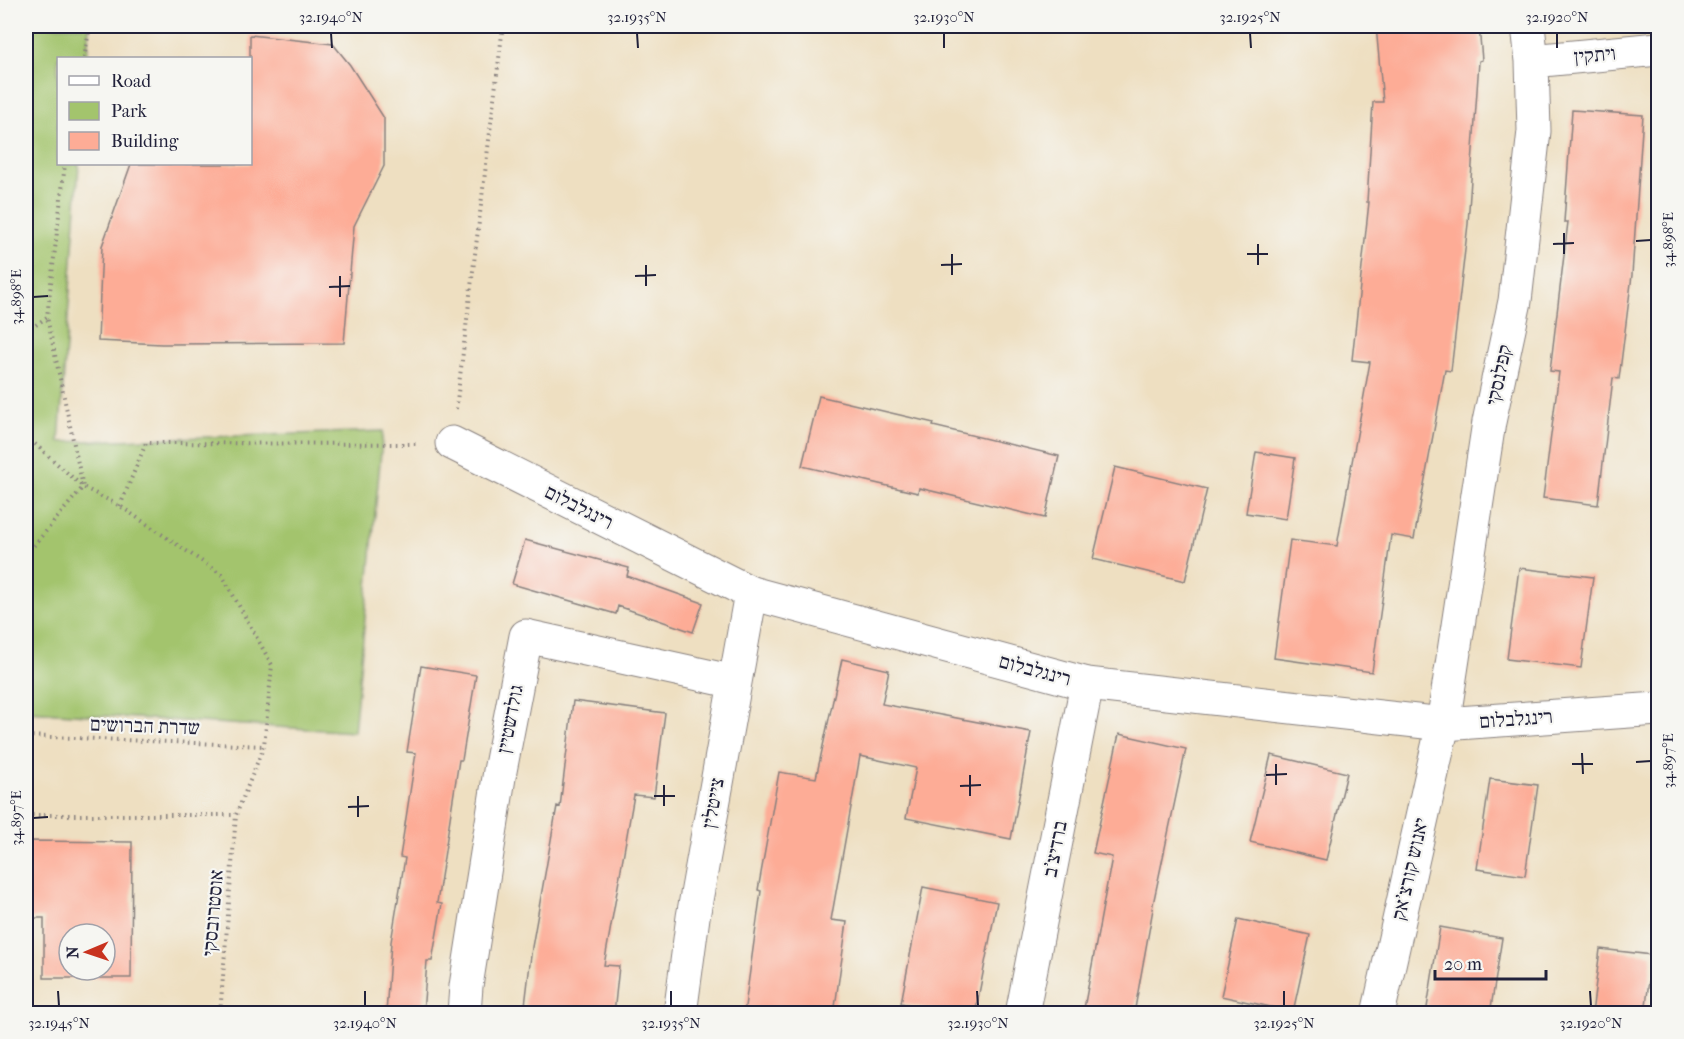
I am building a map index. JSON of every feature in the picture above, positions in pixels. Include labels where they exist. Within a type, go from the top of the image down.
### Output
[{"type":"street","name":"קפלנסקי","points":[[1443,724],[1489,422],[1515,301],[1534,131],[1532,61],[1528,26]]},
{"type":"street","name":"ויתקין","points":[[1532,61],[1659,49]]},
{"type":"street","name":"רינגלבלום","points":[[452,443],[751,593],[1087,684],[1443,724],[1659,709]]},
{"type":"street","name":"צייטלין","points":[[680,1014],[693,917],[751,593]]},
{"type":"street","name":"גולדשטיין","points":[[464,1014],[466,986],[500,771],[526,636],[735,682]]},
{"type":"street","name":"ברדיצ'ב","points":[[1022,1014],[1087,684]]},
{"type":"street","name":"יאנוש קורצ'אק","points":[[1378,1014],[1443,724]]},
{"type":"path","points":[[84,57],[90,26]]},
{"type":"path","points":[[120,506],[146,443],[452,443],[503,26]]},
{"type":"path","points":[[26,555],[83,487],[47,317],[65,165]]},
{"type":"path","points":[[26,332],[47,317]]},
{"type":"path","name":"אוסטרובסקי","points":[[26,436],[83,487],[120,506],[222,575],[272,665],[264,746],[236,815],[220,1014]]},
{"type":"path","name":"שדרת הברושים","points":[[26,736],[264,746]]},
{"type":"path","points":[[26,815],[236,815]]},
{"type":"green space","points":[[26,26],[89,26],[87,57],[57,57],[57,165],[79,165],[59,442],[383,431],[354,732],[26,711]]},
{"type":"building","points":[[1376,26],[1479,26],[1482,60],[1479,61],[1468,224],[1451,371],[1445,370],[1414,539],[1391,535],[1372,672],[1274,658],[1290,540],[1337,546],[1370,362],[1352,360],[1369,202],[1367,202],[1373,102],[1383,102]]},
{"type":"building","points":[[250,35],[333,44],[350,65],[384,118],[384,166],[354,226],[344,343],[162,344],[98,341],[102,246],[131,165],[252,165],[252,57],[250,57]]},
{"type":"building","points":[[1572,110],[1643,115],[1632,275],[1619,379],[1613,378],[1598,505],[1543,498],[1559,372],[1550,371],[1568,222],[1564,222]]},
{"type":"building","points":[[819,396],[1059,456],[1045,518],[919,488],[918,493],[802,466]]},
{"type":"building","points":[[1256,452],[1295,458],[1286,519],[1246,513]]},
{"type":"building","points":[[1115,467],[1207,489],[1185,581],[1093,559]]},
{"type":"building","points":[[525,540],[629,568],[627,576],[703,603],[693,632],[618,606],[616,614],[512,584]]},
{"type":"building","points":[[1519,568],[1593,577],[1581,668],[1507,659]]},
{"type":"building","points":[[842,659],[889,670],[882,704],[1031,732],[1011,839],[906,818],[916,768],[860,756],[831,920],[847,922],[834,1014],[744,1014],[761,891],[758,890],[779,772],[816,778]]},
{"type":"building","points":[[421,666],[476,675],[462,760],[459,760],[437,903],[442,904],[432,961],[427,961],[423,1014],[386,1014],[391,942],[405,858],[400,857],[416,753],[407,752]]},
{"type":"building","points":[[573,701],[665,713],[654,797],[634,795],[604,965],[619,966],[614,1014],[524,1014],[532,947],[557,806],[560,807]]},
{"type":"building","points":[[1119,734],[1186,749],[1152,909],[1134,1014],[1083,1014],[1112,857],[1093,853]]},
{"type":"building","points":[[1271,755],[1347,773],[1326,860],[1250,842]]},
{"type":"building","points":[[1490,779],[1538,785],[1525,876],[1477,869]]},
{"type":"building","points":[[26,841],[132,842],[131,978],[117,978],[117,922],[57,922],[57,978],[44,978],[44,918],[26,918]]},
{"type":"building","points":[[923,887],[997,902],[975,1014],[956,1014],[901,1003]]},
{"type":"building","points":[[1238,919],[1310,935],[1293,1012],[1221,996]]},
{"type":"building","points":[[1440,927],[1502,938],[1490,1014],[1426,1014]]},
{"type":"building","points":[[1600,949],[1652,955],[1645,1014],[1592,1014]]}]
